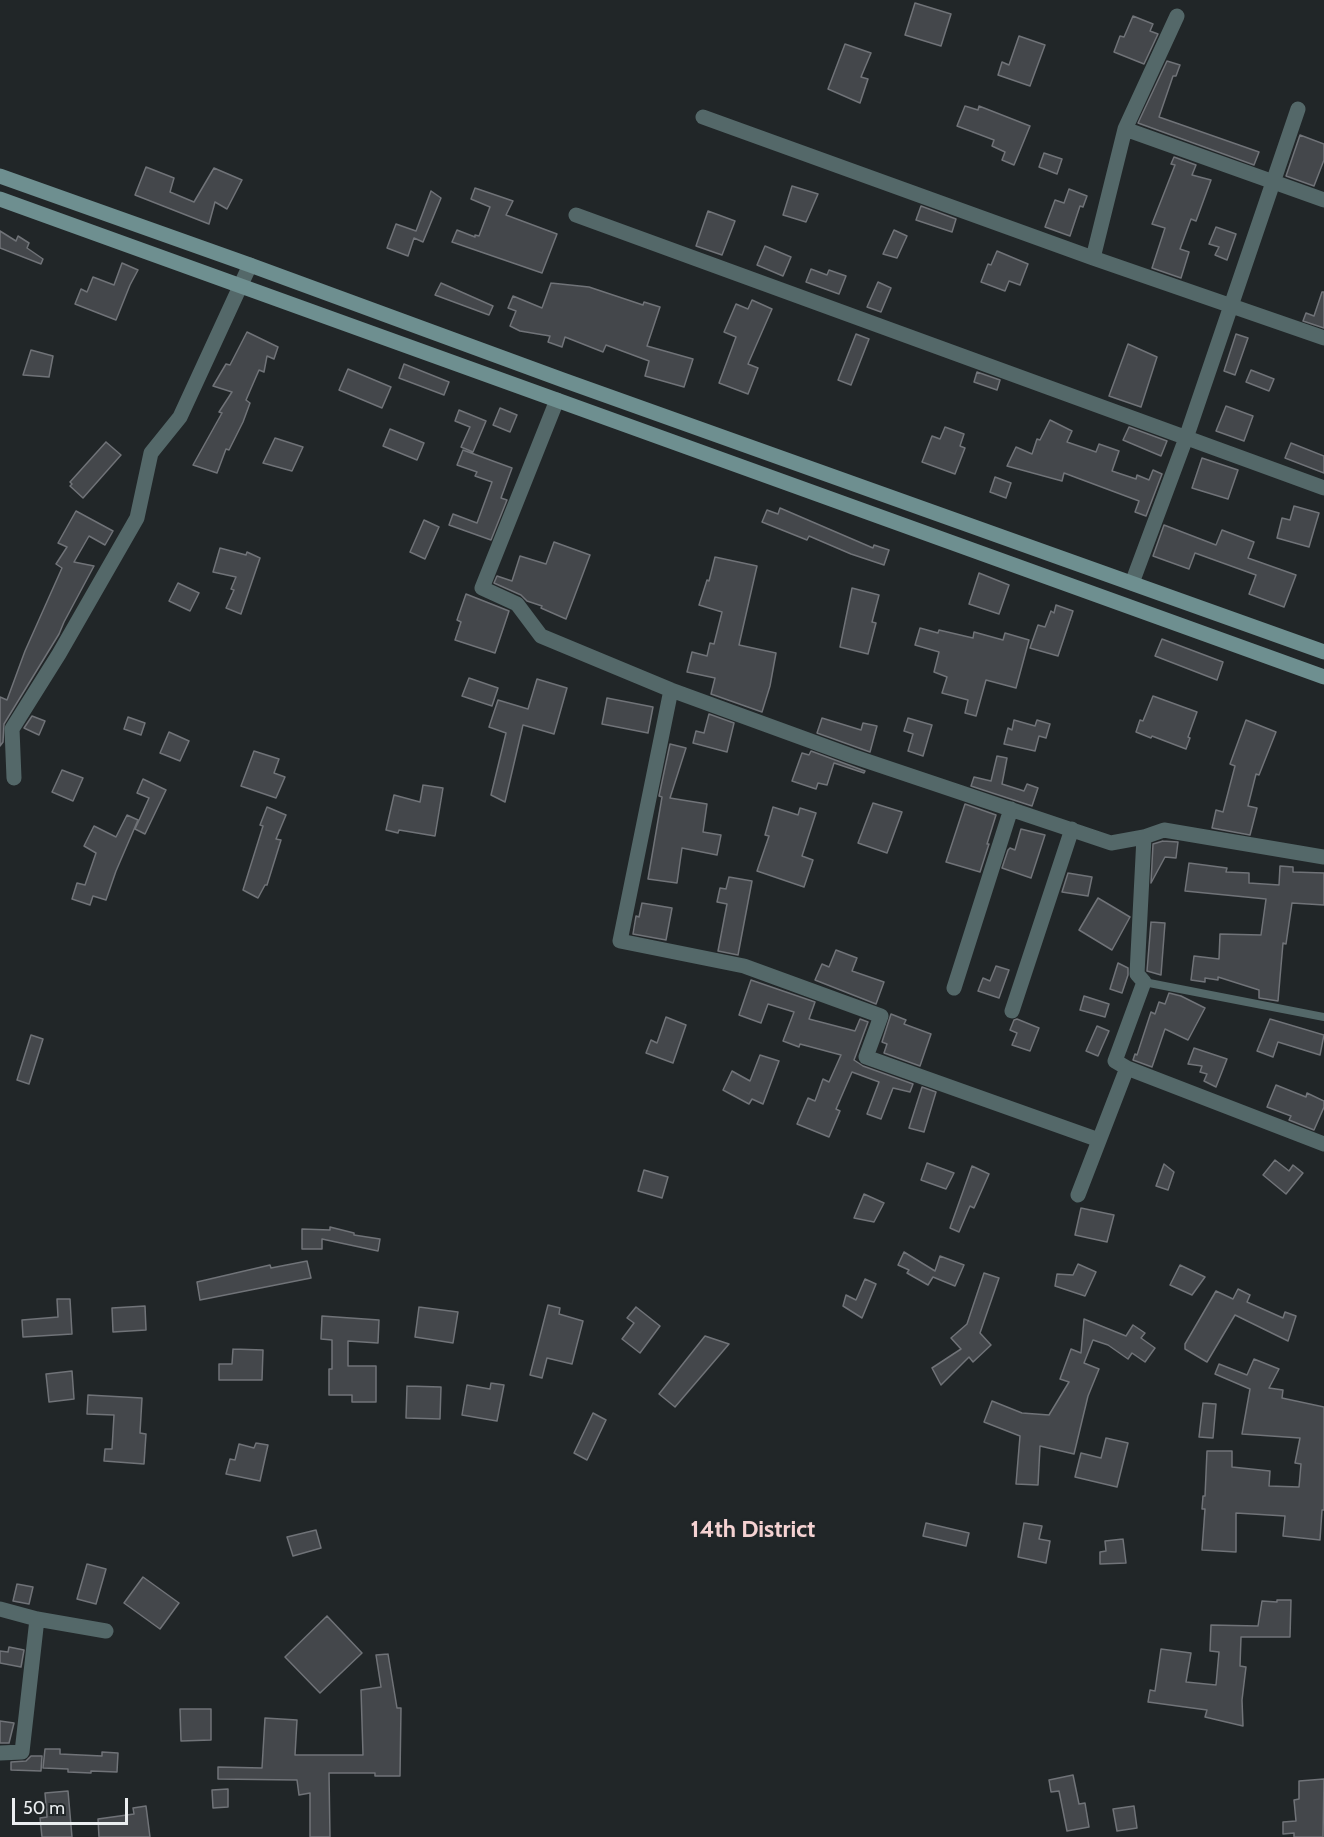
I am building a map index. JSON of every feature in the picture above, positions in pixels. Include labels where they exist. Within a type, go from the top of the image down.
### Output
[{"type":"main road","points":[[0,176],[563,380],[1324,651]]},
{"type":"main road","points":[[0,199],[1324,677]]},
{"type":"street","points":[[1093,258],[1125,129],[1177,16]]},
{"type":"street","points":[[1132,583],[1186,438],[1298,109]]},
{"type":"street","points":[[703,117],[1093,258],[1324,338]]},
{"type":"street","points":[[1125,129],[1324,200]]},
{"type":"street","points":[[576,215],[1324,488]]},
{"type":"street","points":[[14,778],[12,729],[59,654],[137,518],[151,453],[180,417],[250,265]]},
{"type":"street","points":[[557,400],[482,588],[517,604],[541,636],[670,690],[852,756],[1111,843],[1144,837],[1164,830],[1324,857]]},
{"type":"street","points":[[670,690],[620,941],[744,966],[881,1016],[866,1057],[1099,1140]]},
{"type":"street","points":[[954,988],[1011,809]]},
{"type":"street","points":[[1012,1011],[1072,829]]},
{"type":"street","points":[[1144,837],[1137,974],[1144,982],[1115,1061],[1127,1068],[1324,1143]]},
{"type":"street","points":[[1078,1195],[1127,1068]]},
{"type":"street","points":[[0,1609],[37,1619],[106,1631]]},
{"type":"street","points":[[0,1753],[22,1752],[37,1619]]},
{"type":"lane","points":[[1144,982],[1324,1017]]},
{"type":"building","points":[[915,3],[951,14],[941,46],[905,35]]},
{"type":"building","points":[[1133,16],[1153,24],[1150,31],[1158,34],[1144,64],[1114,52],[1120,36],[1124,37]]},
{"type":"building","points":[[1019,36],[1045,45],[1030,86],[998,75],[1002,62],[1009,65]]},
{"type":"building","points":[[845,44],[871,53],[861,77],[868,79],[860,103],[828,89]]},
{"type":"building","points":[[1167,61],[1180,65],[1176,76],[1173,76],[1159,117],[1259,152],[1254,165],[1138,123]]},
{"type":"building","points":[[965,106],[978,110],[979,106],[1030,126],[1014,165],[1002,160],[1005,152],[992,146],[994,140],[957,126]]},
{"type":"building","points":[[1300,135],[1324,144],[1324,160],[1314,186],[1286,176]]},
{"type":"building","points":[[1044,153],[1062,159],[1057,174],[1039,167]]},
{"type":"building","points":[[1174,157],[1196,165],[1192,175],[1211,180],[1196,221],[1191,219],[1180,249],[1189,252],[1181,278],[1152,268],[1165,228],[1152,224],[1175,165],[1171,164]]},
{"type":"building","points":[[146,167],[174,178],[170,192],[194,202],[214,168],[242,180],[227,209],[215,202],[209,224],[135,195]]},
{"type":"building","points":[[792,186],[818,194],[806,222],[783,215]]},
{"type":"building","points":[[475,188],[513,201],[506,215],[557,234],[542,273],[452,242],[457,230],[475,237],[475,235],[479,236],[490,207],[471,199]]},
{"type":"building","points":[[1069,189],[1087,196],[1083,207],[1080,206],[1070,236],[1045,227],[1055,200],[1064,203]]},
{"type":"building","points":[[431,191],[441,198],[423,242],[414,238],[408,256],[387,248],[396,224],[416,231]]},
{"type":"building","points":[[921,206],[956,219],[952,232],[916,220]]},
{"type":"building","points":[[708,211],[735,221],[722,255],[696,246]]},
{"type":"building","points":[[1216,227],[1236,234],[1227,260],[1215,255],[1219,247],[1209,244]]},
{"type":"building","points":[[894,230],[907,236],[897,258],[883,254]]},
{"type":"building","points":[[0,231],[16,241],[18,236],[29,243],[27,248],[43,259],[41,264],[0,248]]},
{"type":"building","points":[[765,246],[791,257],[783,276],[757,265]]},
{"type":"building","points":[[997,251],[1028,264],[1020,285],[1009,281],[1005,291],[981,282],[988,264],[991,265]]},
{"type":"building","points":[[122,263],[138,270],[116,320],[75,304],[81,289],[87,292],[93,277],[114,285]]},
{"type":"building","points":[[811,269],[827,275],[829,270],[846,276],[839,294],[806,282]]},
{"type":"building","points":[[878,282],[891,288],[881,312],[867,307]]},
{"type":"building","points":[[441,283],[493,306],[489,315],[435,295]]},
{"type":"building","points":[[551,283],[589,287],[643,305],[644,302],[660,307],[647,346],[693,359],[684,387],[645,376],[649,361],[606,345],[603,352],[565,337],[562,347],[548,342],[550,336],[520,331],[510,326],[516,311],[508,308],[513,296],[542,308]]},
{"type":"building","points":[[1322,292],[1324,292],[1324,328],[1303,321],[1306,313],[1314,316]]},
{"type":"building","points":[[752,300],[772,309],[748,364],[758,368],[748,394],[719,383],[736,337],[724,332],[736,304],[748,309]]},
{"type":"building","points":[[247,332],[278,347],[274,359],[267,356],[264,372],[259,370],[246,400],[250,403],[243,422],[229,450],[226,449],[217,473],[193,465],[222,413],[219,412],[232,392],[213,386],[226,364],[230,365]]},
{"type":"building","points":[[856,334],[869,339],[851,385],[838,380]]},
{"type":"building","points":[[1236,334],[1248,338],[1235,375],[1224,371]]},
{"type":"building","points":[[1128,344],[1157,357],[1141,407],[1109,396]]},
{"type":"building","points":[[31,350],[53,356],[49,377],[23,375]]},
{"type":"building","points":[[404,364],[449,382],[444,395],[399,378]]},
{"type":"building","points":[[348,369],[391,387],[382,408],[339,390]]},
{"type":"building","points":[[1251,370],[1274,379],[1269,391],[1246,382]]},
{"type":"building","points":[[977,372],[1000,380],[997,390],[974,382]]},
{"type":"building","points":[[1226,406],[1253,416],[1244,441],[1216,431]]},
{"type":"building","points":[[500,408],[517,415],[510,432],[493,425]]},
{"type":"building","points":[[459,410],[486,421],[473,452],[461,447],[470,427],[455,421]]},
{"type":"building","points":[[1050,420],[1072,431],[1067,442],[1096,452],[1099,444],[1119,451],[1112,471],[1136,479],[1137,475],[1149,480],[1153,470],[1162,474],[1146,516],[1135,512],[1139,501],[1064,473],[1062,481],[1007,466],[1016,447],[1032,454],[1037,439],[1040,440]]},
{"type":"building","points":[[945,427],[964,434],[960,446],[965,448],[955,474],[922,462],[932,436],[940,439]]},
{"type":"building","points":[[1129,427],[1167,441],[1161,456],[1123,440]]},
{"type":"building","points":[[390,429],[424,443],[417,460],[383,446]]},
{"type":"building","points":[[275,438],[303,447],[292,471],[263,463]]},
{"type":"building","points":[[106,442],[121,455],[83,498],[70,486],[72,484],[70,482]]},
{"type":"building","points":[[1291,443],[1324,456],[1324,473],[1285,458]]},
{"type":"building","points":[[463,450],[512,468],[501,498],[507,500],[491,540],[449,525],[453,514],[477,523],[492,482],[475,476],[477,472],[457,465]]},
{"type":"building","points":[[1202,458],[1238,470],[1228,499],[1192,488]]},
{"type":"building","points":[[995,477],[1011,483],[1006,498],[990,492]]},
{"type":"building","points":[[1294,506],[1319,513],[1309,547],[1277,538],[1282,518],[1290,520]]},
{"type":"building","points":[[780,508],[873,548],[874,545],[889,550],[884,565],[809,536],[807,540],[762,522],[767,510],[778,514]]},
{"type":"building","points":[[76,511],[113,531],[105,545],[89,536],[74,562],[94,566],[59,634],[4,724],[3,742],[0,746],[0,697],[7,700],[25,651],[62,568],[56,564],[67,547],[58,543]]},
{"type":"building","points":[[424,520],[439,527],[425,559],[410,552]]},
{"type":"building","points":[[1164,525],[1216,545],[1222,530],[1254,542],[1248,558],[1296,575],[1284,607],[1249,594],[1256,575],[1195,553],[1189,569],[1153,556]]},
{"type":"building","points":[[554,542],[590,555],[566,619],[494,583],[497,576],[512,581],[520,556],[546,564]]},
{"type":"building","points":[[220,548],[246,555],[247,552],[260,558],[241,614],[226,608],[234,590],[231,589],[236,577],[213,572]]},
{"type":"building","points":[[715,557],[757,566],[739,645],[776,653],[762,712],[711,694],[715,678],[687,672],[692,652],[707,656],[710,643],[714,644],[722,612],[699,605],[707,580],[709,581]]},
{"type":"building","points":[[979,573],[1009,585],[999,614],[969,604]]},
{"type":"building","points":[[178,583],[199,593],[190,611],[169,601]]},
{"type":"building","points":[[852,588],[879,595],[872,622],[876,623],[868,654],[840,647]]},
{"type":"building","points":[[466,594],[509,611],[495,653],[455,640],[461,622],[457,620]]},
{"type":"building","points":[[1056,605],[1073,611],[1058,656],[1030,648],[1038,625],[1045,627]]},
{"type":"building","points":[[920,628],[973,638],[974,632],[1003,640],[1005,633],[1029,640],[1016,688],[986,680],[976,716],[965,713],[968,700],[942,693],[947,677],[934,672],[939,652],[915,645]]},
{"type":"building","points":[[1162,639],[1223,662],[1217,680],[1155,656]]},
{"type":"building","points":[[469,678],[498,688],[492,706],[462,696]]},
{"type":"building","points":[[537,679],[567,688],[554,734],[523,725],[505,802],[491,795],[506,733],[489,727],[498,700],[528,709]]},
{"type":"building","points":[[1153,696],[1197,712],[1186,749],[1136,732]]},
{"type":"building","points":[[607,698],[653,707],[648,733],[602,724]]},
{"type":"building","points":[[709,714],[734,723],[727,752],[693,743],[696,731],[704,733]]},
{"type":"building","points":[[32,716],[45,721],[39,735],[24,728]]},
{"type":"building","points":[[128,717],[145,723],[141,735],[124,729]]},
{"type":"building","points":[[822,718],[861,730],[863,723],[877,726],[870,752],[817,733]]},
{"type":"building","points":[[908,718],[932,725],[923,756],[908,751],[913,734],[904,731]]},
{"type":"building","points":[[1014,720],[1035,726],[1037,720],[1050,724],[1046,738],[1039,736],[1035,751],[1004,744],[1008,728],[1012,730]]},
{"type":"building","points":[[1246,720],[1276,732],[1259,775],[1256,774],[1248,806],[1257,808],[1250,835],[1212,828],[1216,810],[1223,812],[1235,766],[1230,764]]},
{"type":"building","points":[[169,732],[189,741],[180,761],[160,753]]},
{"type":"building","points":[[670,744],[686,748],[670,798],[707,804],[703,832],[721,835],[717,855],[682,848],[677,883],[648,879],[662,797],[659,796]]},
{"type":"building","points":[[254,751],[279,759],[274,773],[285,777],[276,798],[241,786]]},
{"type":"building","points":[[811,751],[865,771],[864,773],[834,763],[827,785],[818,783],[816,789],[792,781],[802,753],[809,755]]},
{"type":"building","points":[[997,756],[1007,758],[1002,784],[1024,791],[1027,784],[1038,788],[1032,806],[971,786],[974,777],[991,781]]},
{"type":"building","points":[[62,770],[83,778],[73,801],[52,792]]},
{"type":"building","points":[[143,779],[166,790],[145,834],[135,829],[149,798],[137,793]]},
{"type":"building","points":[[423,785],[443,788],[435,836],[386,830],[394,795],[420,802]]},
{"type":"building","points":[[873,803],[902,812],[887,853],[858,843]]},
{"type":"building","points":[[965,804],[996,815],[980,872],[946,862]]},
{"type":"building","points":[[267,807],[286,815],[276,839],[281,840],[267,885],[258,898],[243,890]]},
{"type":"building","points":[[773,807],[798,815],[800,808],[816,813],[802,856],[813,860],[804,887],[757,871],[769,836],[765,835]]},
{"type":"building","points":[[127,815],[138,820],[106,900],[93,896],[90,905],[72,899],[77,883],[85,885],[96,853],[84,846],[94,826],[116,837]]},
{"type":"building","points":[[1021,829],[1045,835],[1031,878],[1002,868],[1008,850],[1010,848],[1015,850]]},
{"type":"building","points":[[1163,841],[1178,842],[1176,858],[1165,857],[1151,883],[1153,844]]},
{"type":"building","points":[[1189,863],[1227,868],[1226,872],[1249,873],[1249,883],[1279,885],[1280,866],[1293,867],[1293,872],[1324,873],[1324,905],[1292,903],[1286,944],[1283,943],[1278,1001],[1259,998],[1259,990],[1218,977],[1218,980],[1205,978],[1205,982],[1191,980],[1194,956],[1219,959],[1220,934],[1261,935],[1266,899],[1185,891]]},
{"type":"building","points":[[1068,873],[1092,877],[1088,896],[1062,892]]},
{"type":"building","points":[[729,877],[752,881],[738,955],[718,951],[727,904],[717,902],[720,888],[726,889]]},
{"type":"building","points":[[1098,898],[1130,917],[1112,950],[1079,930]]},
{"type":"building","points":[[642,903],[672,908],[666,940],[633,934],[636,916],[639,917]]},
{"type":"building","points":[[1151,922],[1165,923],[1161,975],[1147,971]]},
{"type":"building","points":[[836,950],[857,958],[852,971],[884,982],[876,1004],[815,980],[822,964],[829,967]]},
{"type":"building","points":[[1118,963],[1128,968],[1122,993],[1110,989]]},
{"type":"building","points":[[996,966],[1009,970],[999,998],[978,991],[983,978],[990,981]]},
{"type":"building","points":[[751,980],[815,1002],[809,1019],[855,1031],[860,1019],[868,1022],[854,1060],[863,1066],[913,1084],[910,1092],[893,1088],[881,1119],[867,1114],[879,1082],[852,1072],[836,1109],[840,1111],[829,1137],[797,1124],[808,1098],[815,1101],[823,1079],[829,1082],[841,1055],[800,1044],[799,1047],[783,1041],[794,1012],[768,1004],[761,1023],[739,1015]]},
{"type":"building","points":[[1169,993],[1181,996],[1205,1008],[1188,1040],[1165,1029],[1152,1067],[1133,1060],[1135,1054],[1137,1055],[1151,1012],[1155,1014],[1159,1002],[1165,1004]]},
{"type":"building","points":[[1084,996],[1109,1004],[1105,1017],[1080,1010]]},
{"type":"building","points":[[891,1014],[906,1020],[904,1024],[931,1034],[920,1066],[884,1053],[887,1044],[882,1042]]},
{"type":"building","points":[[666,1017],[686,1025],[673,1063],[646,1053],[651,1040],[657,1043]]},
{"type":"building","points":[[1017,1019],[1039,1028],[1030,1051],[1012,1045],[1017,1033],[1010,1030],[1014,1020]]},
{"type":"building","points":[[1270,1019],[1324,1035],[1320,1055],[1278,1042],[1273,1057],[1257,1051]]},
{"type":"building","points":[[1097,1026],[1109,1031],[1098,1056],[1086,1051]]},
{"type":"building","points":[[31,1035],[43,1039],[29,1084],[17,1080]]},
{"type":"building","points":[[1194,1048],[1227,1059],[1216,1087],[1204,1081],[1207,1074],[1200,1072],[1202,1066],[1188,1064]]},
{"type":"building","points":[[760,1055],[779,1061],[763,1104],[752,1099],[749,1104],[723,1090],[732,1071],[750,1081]]},
{"type":"building","points":[[1276,1085],[1306,1097],[1307,1093],[1324,1101],[1324,1107],[1314,1130],[1289,1120],[1291,1116],[1267,1107]]},
{"type":"building","points":[[922,1087],[936,1092],[924,1132],[909,1128]]},
{"type":"building","points":[[1275,1160],[1289,1171],[1293,1165],[1303,1173],[1286,1194],[1263,1175]]},
{"type":"building","points":[[927,1163],[954,1173],[946,1189],[921,1180]]},
{"type":"building","points":[[1164,1164],[1174,1172],[1168,1190],[1156,1186]]},
{"type":"building","points":[[972,1166],[989,1174],[974,1208],[970,1206],[959,1232],[950,1228]]},
{"type":"building","points":[[644,1170],[668,1177],[662,1198],[638,1191]]},
{"type":"building","points":[[864,1194],[884,1203],[874,1222],[854,1218]]},
{"type":"building","points":[[1081,1208],[1114,1215],[1107,1242],[1075,1235]]},
{"type":"building","points":[[330,1227],[354,1233],[354,1235],[380,1239],[378,1251],[322,1239],[322,1249],[302,1249],[302,1229],[330,1230]]},
{"type":"building","points":[[904,1252],[935,1271],[940,1256],[964,1265],[955,1286],[933,1277],[928,1285],[907,1273],[909,1270],[898,1265]]},
{"type":"building","points":[[307,1261],[311,1278],[200,1300],[197,1282],[270,1265],[271,1268]]},
{"type":"building","points":[[1078,1264],[1096,1272],[1085,1296],[1055,1286],[1057,1274],[1073,1275]]},
{"type":"building","points":[[1180,1265],[1205,1277],[1192,1295],[1170,1285]]},
{"type":"building","points":[[984,1273],[999,1278],[980,1333],[991,1345],[973,1362],[969,1357],[941,1385],[932,1368],[961,1349],[951,1338],[967,1324]]},
{"type":"building","points":[[865,1279],[876,1284],[862,1318],[843,1306],[846,1295],[856,1300]]},
{"type":"building","points":[[1238,1289],[1250,1295],[1247,1302],[1283,1318],[1285,1312],[1296,1316],[1288,1341],[1235,1315],[1207,1362],[1185,1349],[1185,1344],[1216,1291],[1233,1299]]},
{"type":"building","points":[[57,1299],[70,1299],[72,1334],[23,1337],[22,1320],[58,1317]]},
{"type":"building","points":[[548,1305],[560,1308],[559,1314],[583,1321],[572,1364],[547,1358],[542,1378],[530,1375]]},
{"type":"building","points":[[145,1306],[146,1330],[113,1332],[112,1308]]},
{"type":"building","points":[[419,1307],[458,1312],[453,1343],[415,1337]]},
{"type":"building","points":[[636,1307],[660,1326],[640,1353],[622,1339],[634,1323],[627,1318]]},
{"type":"building","points":[[322,1316],[379,1320],[378,1343],[348,1341],[348,1366],[376,1366],[376,1402],[352,1402],[352,1395],[329,1395],[332,1340],[321,1339]]},
{"type":"building","points":[[1084,1319],[1126,1336],[1133,1325],[1145,1333],[1141,1338],[1155,1348],[1145,1362],[1132,1353],[1128,1359],[1108,1345],[1093,1340],[1084,1363],[1099,1369],[1088,1396],[1074,1454],[1040,1446],[1038,1485],[1016,1484],[1020,1436],[984,1422],[992,1401],[1022,1413],[1049,1415],[1069,1382],[1060,1379],[1071,1349],[1081,1353]]},
{"type":"building","points":[[705,1336],[729,1344],[675,1407],[659,1394]]},
{"type":"building","points":[[233,1349],[263,1350],[262,1380],[219,1380],[219,1364],[232,1364]]},
{"type":"building","points":[[1254,1359],[1279,1369],[1269,1388],[1283,1390],[1282,1398],[1324,1407],[1324,1510],[1322,1510],[1320,1540],[1283,1536],[1285,1516],[1236,1513],[1236,1552],[1202,1550],[1205,1509],[1202,1509],[1203,1496],[1205,1496],[1207,1451],[1232,1451],[1232,1467],[1270,1471],[1269,1486],[1299,1487],[1301,1464],[1295,1463],[1300,1438],[1242,1434],[1250,1389],[1215,1374],[1219,1364],[1247,1375]]},
{"type":"building","points":[[72,1371],[74,1399],[49,1402],[46,1374]]},
{"type":"building","points":[[491,1383],[504,1385],[497,1421],[462,1415],[467,1385],[490,1389]]},
{"type":"building","points":[[407,1386],[441,1387],[440,1419],[406,1418]]},
{"type":"building","points":[[88,1395],[142,1398],[140,1433],[146,1434],[144,1464],[104,1461],[105,1449],[112,1449],[114,1415],[87,1414]]},
{"type":"building","points":[[1203,1403],[1216,1404],[1213,1438],[1199,1437]]},
{"type":"building","points":[[593,1413],[606,1420],[587,1460],[574,1453]]},
{"type":"building","points":[[1106,1438],[1128,1443],[1117,1487],[1075,1477],[1081,1453],[1101,1458]]},
{"type":"building","points":[[256,1443],[268,1445],[260,1481],[226,1474],[230,1459],[235,1460],[239,1444],[254,1448]]},
{"type":"building","points":[[926,1523],[969,1533],[966,1546],[923,1536]]},
{"type":"building","points":[[1024,1523],[1042,1526],[1039,1539],[1050,1541],[1046,1563],[1018,1557]]},
{"type":"building","points":[[316,1530],[321,1548],[293,1556],[287,1537]]},
{"type":"building","points":[[1123,1539],[1126,1563],[1100,1564],[1100,1552],[1106,1551],[1105,1541]]},
{"type":"building","points":[[87,1564],[106,1569],[96,1604],[77,1599]]},
{"type":"building","points":[[143,1577],[179,1603],[160,1629],[124,1603]]},
{"type":"building","points":[[17,1584],[33,1587],[29,1604],[13,1601]]},
{"type":"building","points":[[1277,1600],[1291,1600],[1290,1637],[1241,1637],[1240,1666],[1246,1667],[1242,1700],[1243,1726],[1205,1717],[1207,1710],[1148,1702],[1150,1690],[1155,1691],[1161,1649],[1191,1653],[1186,1682],[1216,1685],[1219,1652],[1210,1651],[1211,1625],[1258,1626],[1262,1601],[1277,1602]]},
{"type":"building","points":[[327,1616],[362,1653],[320,1693],[285,1657]]},
{"type":"building","points":[[9,1647],[24,1650],[21,1667],[0,1663],[0,1651],[8,1652]]},
{"type":"building","points":[[388,1654],[397,1708],[401,1708],[400,1776],[375,1776],[375,1773],[329,1773],[330,1837],[310,1837],[310,1793],[299,1795],[297,1780],[218,1779],[218,1767],[262,1768],[265,1718],[297,1720],[295,1755],[363,1755],[361,1690],[381,1687],[376,1655]]},
{"type":"building","points":[[180,1709],[211,1709],[211,1740],[181,1741]]},
{"type":"building","points":[[0,1721],[14,1723],[9,1743],[0,1743]]},
{"type":"building","points":[[45,1749],[60,1749],[60,1754],[102,1756],[102,1752],[118,1753],[117,1772],[68,1772],[68,1769],[43,1768]]},
{"type":"building","points":[[31,1756],[42,1756],[41,1771],[11,1770],[11,1762],[26,1761]]},
{"type":"building","points":[[1073,1775],[1079,1804],[1085,1803],[1089,1827],[1067,1831],[1059,1791],[1051,1792],[1049,1780]]},
{"type":"building","points":[[1324,1779],[1323,1837],[1294,1837],[1294,1833],[1283,1834],[1283,1822],[1296,1821],[1294,1800],[1299,1799],[1299,1781]]},
{"type":"building","points":[[228,1789],[228,1807],[213,1808],[212,1790]]},
{"type":"building","points":[[68,1791],[72,1837],[42,1837],[40,1818],[47,1817],[45,1793]]},
{"type":"building","points":[[146,1806],[150,1837],[99,1837],[98,1819],[134,1814],[133,1808]]},
{"type":"building","points":[[1134,1806],[1137,1828],[1117,1831],[1113,1809]]},
{"type":"district","name":"14th District","points":[[753,1530]]}]
